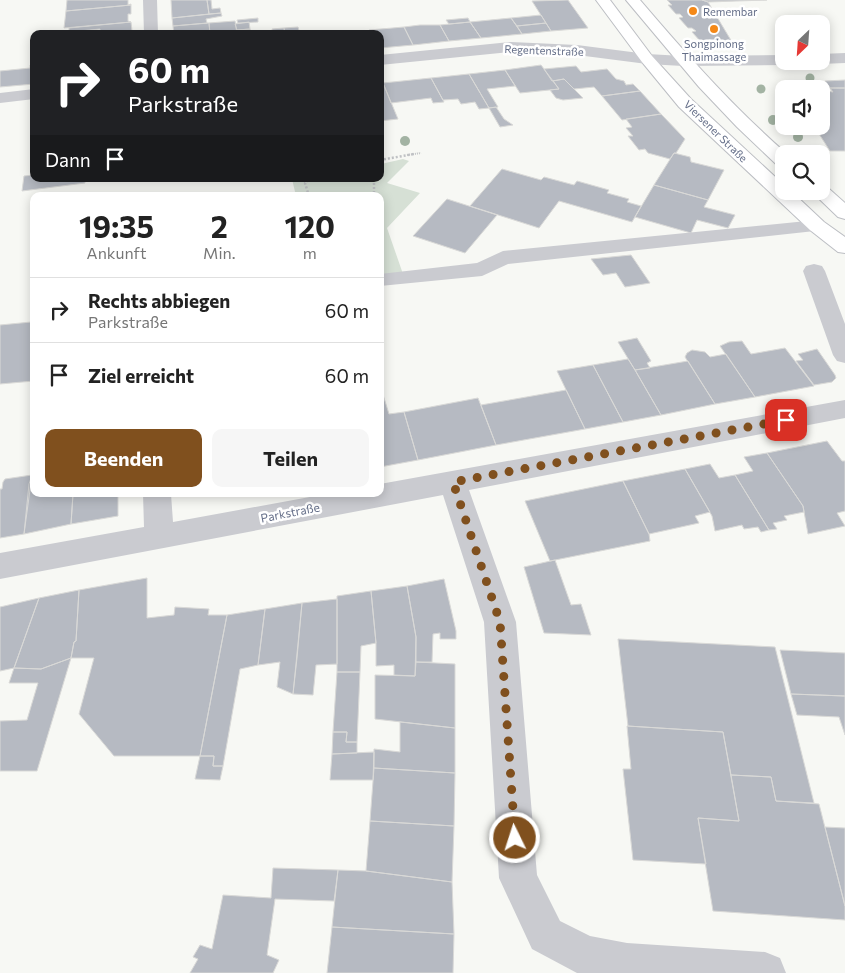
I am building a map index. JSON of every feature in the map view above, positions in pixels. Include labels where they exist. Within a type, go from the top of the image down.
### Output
[{"type":"main road","name":"Viersener Straße","points":[[602,0],[647,59],[685,103],[817,226],[845,247]]},
{"type":"main road","name":"Viersener Straße","points":[[634,0],[683,61],[755,137],[775,154]]},
{"type":"main road","points":[[830,200],[845,213]]},
{"type":"street","points":[[150,0],[152,30]]},
{"type":"street","name":"Regentenstraße","points":[[384,60],[511,47],[577,50],[647,59],[683,61],[775,60]]},
{"type":"street","points":[[830,59],[845,58]]},
{"type":"street","points":[[0,98],[30,94]]},
{"type":"street","points":[[384,280],[482,269],[503,258],[817,226]]},
{"type":"street","points":[[814,272],[845,356]]},
{"type":"street","name":"Parkstraße","points":[[384,495],[845,409]]},
{"type":"street","points":[[453,482],[500,622],[518,878],[546,935],[584,956],[627,963],[764,973]]},
{"type":"street","points":[[157,497],[159,537]]},
{"type":"street","name":"Parkstraße","points":[[0,566],[373,497]]},
{"type":"path","points":[[384,159],[421,154]]},
{"type":"shaded area","points":[[403,159],[409,161],[387,183],[420,193],[387,228],[403,274],[384,276],[384,192],[295,192],[293,182],[384,182],[384,163]]},
{"type":"building","points":[[67,0],[128,0],[128,5],[131,5],[66,11]]},
{"type":"building","points":[[171,0],[207,0],[209,14],[172,18]]},
{"type":"building","points":[[207,0],[211,0],[212,9],[220,8],[221,13],[209,14]]},
{"type":"building","points":[[568,0],[588,28],[551,31],[532,1]]},
{"type":"building","points":[[667,0],[702,0],[708,2],[732,42],[701,42],[692,32],[696,31],[688,28],[679,18],[683,17],[680,14],[676,14],[668,5],[672,5]]},
{"type":"building","points":[[702,0],[767,0],[708,2]]},
{"type":"building","points":[[131,5],[131,14],[128,14],[128,21],[131,22],[64,28],[66,11]]},
{"type":"building","points":[[221,13],[222,16],[206,19],[207,23],[173,26],[172,18]]},
{"type":"building","points":[[541,15],[546,23],[517,26],[511,18]]},
{"type":"building","points":[[258,18],[258,22],[238,23],[237,20]]},
{"type":"building","points":[[468,18],[470,22],[449,24],[446,20]]},
{"type":"building","points":[[511,18],[522,34],[481,38],[470,22]]},
{"type":"building","points":[[235,21],[236,30],[210,30],[209,23]]},
{"type":"building","points":[[131,22],[132,30],[69,30],[69,28]]},
{"type":"building","points":[[249,22],[250,29],[237,30],[235,24]]},
{"type":"building","points":[[470,22],[481,38],[449,41],[440,25]]},
{"type":"building","points":[[209,23],[210,30],[174,30],[173,26]]},
{"type":"building","points":[[546,23],[551,31],[522,34],[517,26]]},
{"type":"building","points":[[440,25],[449,41],[413,45],[404,27]]},
{"type":"building","points":[[298,27],[299,30],[284,30],[284,28]]},
{"type":"building","points":[[404,27],[413,45],[384,48],[384,30],[369,30]]},
{"type":"building","points":[[284,28],[284,30],[272,30]]},
{"type":"building","points":[[541,65],[559,89],[520,93],[505,70]]},
{"type":"building","points":[[576,66],[581,72],[607,69],[616,79],[624,81],[626,85],[633,84],[640,91],[602,96],[594,87],[574,89],[564,79],[552,81],[544,69]]},
{"type":"building","points":[[30,68],[30,84],[0,87],[0,71]]},
{"type":"building","points":[[505,70],[515,86],[487,89],[498,107],[489,108],[469,74]]},
{"type":"building","points":[[469,74],[489,108],[479,109],[475,102],[461,104],[458,99],[443,100],[431,78]]},
{"type":"building","points":[[431,78],[444,102],[433,103],[431,98],[391,103],[384,83]]},
{"type":"building","points":[[564,79],[583,98],[563,100],[556,98],[550,90],[559,89],[553,81]]},
{"type":"building","points":[[845,80],[845,88],[830,88],[830,81]]},
{"type":"building","points":[[384,85],[398,119],[384,121]]},
{"type":"building","points":[[830,88],[845,88],[845,151],[830,151],[830,145],[826,145],[820,135],[830,135],[830,92],[833,92]]},
{"type":"building","points":[[640,91],[661,114],[622,120],[602,96]]},
{"type":"building","points":[[496,107],[504,119],[513,125],[500,127],[489,108]]},
{"type":"building","points":[[661,114],[685,139],[670,159],[648,153],[645,149],[639,150],[628,136],[633,136],[626,128],[632,127],[626,119]]},
{"type":"building","points":[[674,153],[690,157],[691,162],[724,170],[708,200],[654,185]]},
{"type":"building","points":[[502,169],[541,180],[544,177],[574,185],[577,181],[609,190],[607,193],[629,199],[627,202],[641,206],[632,222],[559,201],[539,228],[470,206]]},
{"type":"building","points":[[30,175],[30,182],[85,183],[22,191],[24,176]]},
{"type":"building","points":[[654,185],[708,200],[704,207],[735,215],[728,228],[697,220],[691,233],[635,217]]},
{"type":"building","points":[[447,199],[497,215],[465,253],[413,236]]},
{"type":"building","points":[[631,255],[650,283],[625,287],[616,273],[603,275],[591,259]]},
{"type":"building","points":[[30,322],[30,381],[0,384],[0,325]]},
{"type":"building","points":[[637,338],[651,361],[647,363],[650,368],[635,370],[618,342]]},
{"type":"building","points":[[742,341],[751,354],[785,348],[814,386],[755,397],[720,346],[729,342]]},
{"type":"building","points":[[817,349],[835,375],[836,378],[832,382],[814,385],[796,361],[803,360],[798,354]]},
{"type":"building","points":[[692,350],[705,352],[710,357],[726,354],[755,397],[715,404],[685,357]]},
{"type":"building","points":[[628,359],[661,415],[623,422],[593,365]]},
{"type":"building","points":[[688,361],[715,404],[661,415],[635,370]]},
{"type":"building","points":[[593,365],[623,422],[585,429],[557,371]]},
{"type":"building","points":[[566,390],[585,429],[496,445],[481,405]]},
{"type":"building","points":[[384,398],[389,414],[404,412],[418,460],[384,466]]},
{"type":"building","points":[[478,398],[496,445],[418,460],[404,412]]},
{"type":"building","points":[[827,441],[842,461],[845,461],[845,511],[837,513],[845,526],[808,534],[803,506],[767,453]]},
{"type":"building","points":[[767,453],[803,506],[804,512],[784,516],[787,520],[773,523],[777,529],[769,530],[735,475],[753,471],[744,457]]},
{"type":"building","points":[[710,464],[719,478],[735,475],[769,530],[761,532],[758,527],[744,529],[742,525],[715,531],[712,516],[685,469]]},
{"type":"building","points":[[685,469],[710,512],[695,516],[699,523],[649,534],[623,481]]},
{"type":"building","points":[[30,475],[30,490],[24,534],[0,538],[0,489],[2,489],[5,479]]},
{"type":"building","points":[[30,481],[30,497],[73,497],[71,524],[24,534]]},
{"type":"building","points":[[623,481],[649,534],[650,541],[550,561],[525,501]]},
{"type":"building","points":[[73,497],[118,497],[118,516],[71,524]]},
{"type":"building","points":[[555,560],[571,605],[581,604],[591,635],[544,633],[524,567]]},
{"type":"building","points":[[147,578],[147,618],[174,615],[175,607],[209,609],[208,615],[227,615],[200,756],[114,756],[79,714],[94,658],[71,658],[74,642],[76,641],[79,590]]},
{"type":"building","points":[[444,579],[456,631],[456,639],[440,639],[440,633],[433,634],[432,662],[416,662],[416,637],[407,586]]},
{"type":"building","points":[[407,586],[416,637],[415,676],[394,675],[394,665],[376,666],[376,643],[371,591]]},
{"type":"building","points":[[79,590],[76,641],[74,642],[71,658],[41,669],[14,668],[39,598]]},
{"type":"building","points":[[371,591],[376,643],[361,646],[360,672],[337,672],[337,596]]},
{"type":"building","points":[[39,598],[14,668],[0,671],[0,607]]},
{"type":"building","points":[[337,599],[337,664],[316,665],[313,695],[293,694],[302,603]]},
{"type":"building","points":[[302,603],[293,694],[277,687],[280,662],[258,665],[265,609]]},
{"type":"building","points":[[265,609],[258,665],[240,669],[223,766],[213,766],[214,756],[200,756],[227,615]]},
{"type":"building","points":[[618,639],[775,647],[814,803],[776,801],[771,777],[731,775],[723,732],[628,726]]},
{"type":"building","points":[[780,650],[845,653],[845,696],[791,694]]},
{"type":"building","points":[[71,658],[37,771],[0,771],[0,721],[27,720],[38,683],[9,683],[14,668],[41,669]]},
{"type":"building","points":[[416,662],[455,664],[455,728],[375,719],[375,675],[415,676]]},
{"type":"building","points":[[337,672],[360,672],[357,742],[346,742],[347,732],[333,732]]},
{"type":"building","points":[[791,694],[845,696],[845,735],[839,717],[797,715]]},
{"type":"building","points":[[400,722],[455,728],[455,773],[374,768],[374,749],[400,752]]},
{"type":"building","points":[[627,726],[723,732],[739,821],[698,818],[706,864],[633,860],[623,769],[631,769]]},
{"type":"building","points":[[333,732],[347,732],[346,742],[357,742],[357,753],[332,754]]},
{"type":"building","points":[[374,752],[373,780],[330,780],[332,754]]},
{"type":"building","points":[[200,756],[214,756],[213,766],[223,766],[220,780],[195,779]]},
{"type":"building","points":[[374,768],[455,773],[454,826],[370,821]]},
{"type":"building","points":[[731,775],[771,777],[776,801],[819,804],[845,906],[845,920],[713,911],[698,818],[739,821]]},
{"type":"building","points":[[370,821],[454,826],[452,882],[366,871]]},
{"type":"building","points":[[825,827],[845,828],[845,906]]},
{"type":"building","points":[[273,868],[338,870],[334,901],[275,899],[267,955],[279,960],[273,973],[190,973],[198,959],[193,957],[200,945],[212,949],[223,895],[271,898]]},
{"type":"building","points":[[338,870],[366,871],[452,882],[454,934],[332,927]]},
{"type":"building","points":[[332,927],[454,934],[453,973],[327,973]]},
{"type":"place","name":"Remembar","points":[[693,11]]},
{"type":"place","name":"Songpinong Thaimassage","points":[[714,29]]},
{"type":"route","points":[[515,838],[500,622],[453,482],[786,420]]}]
